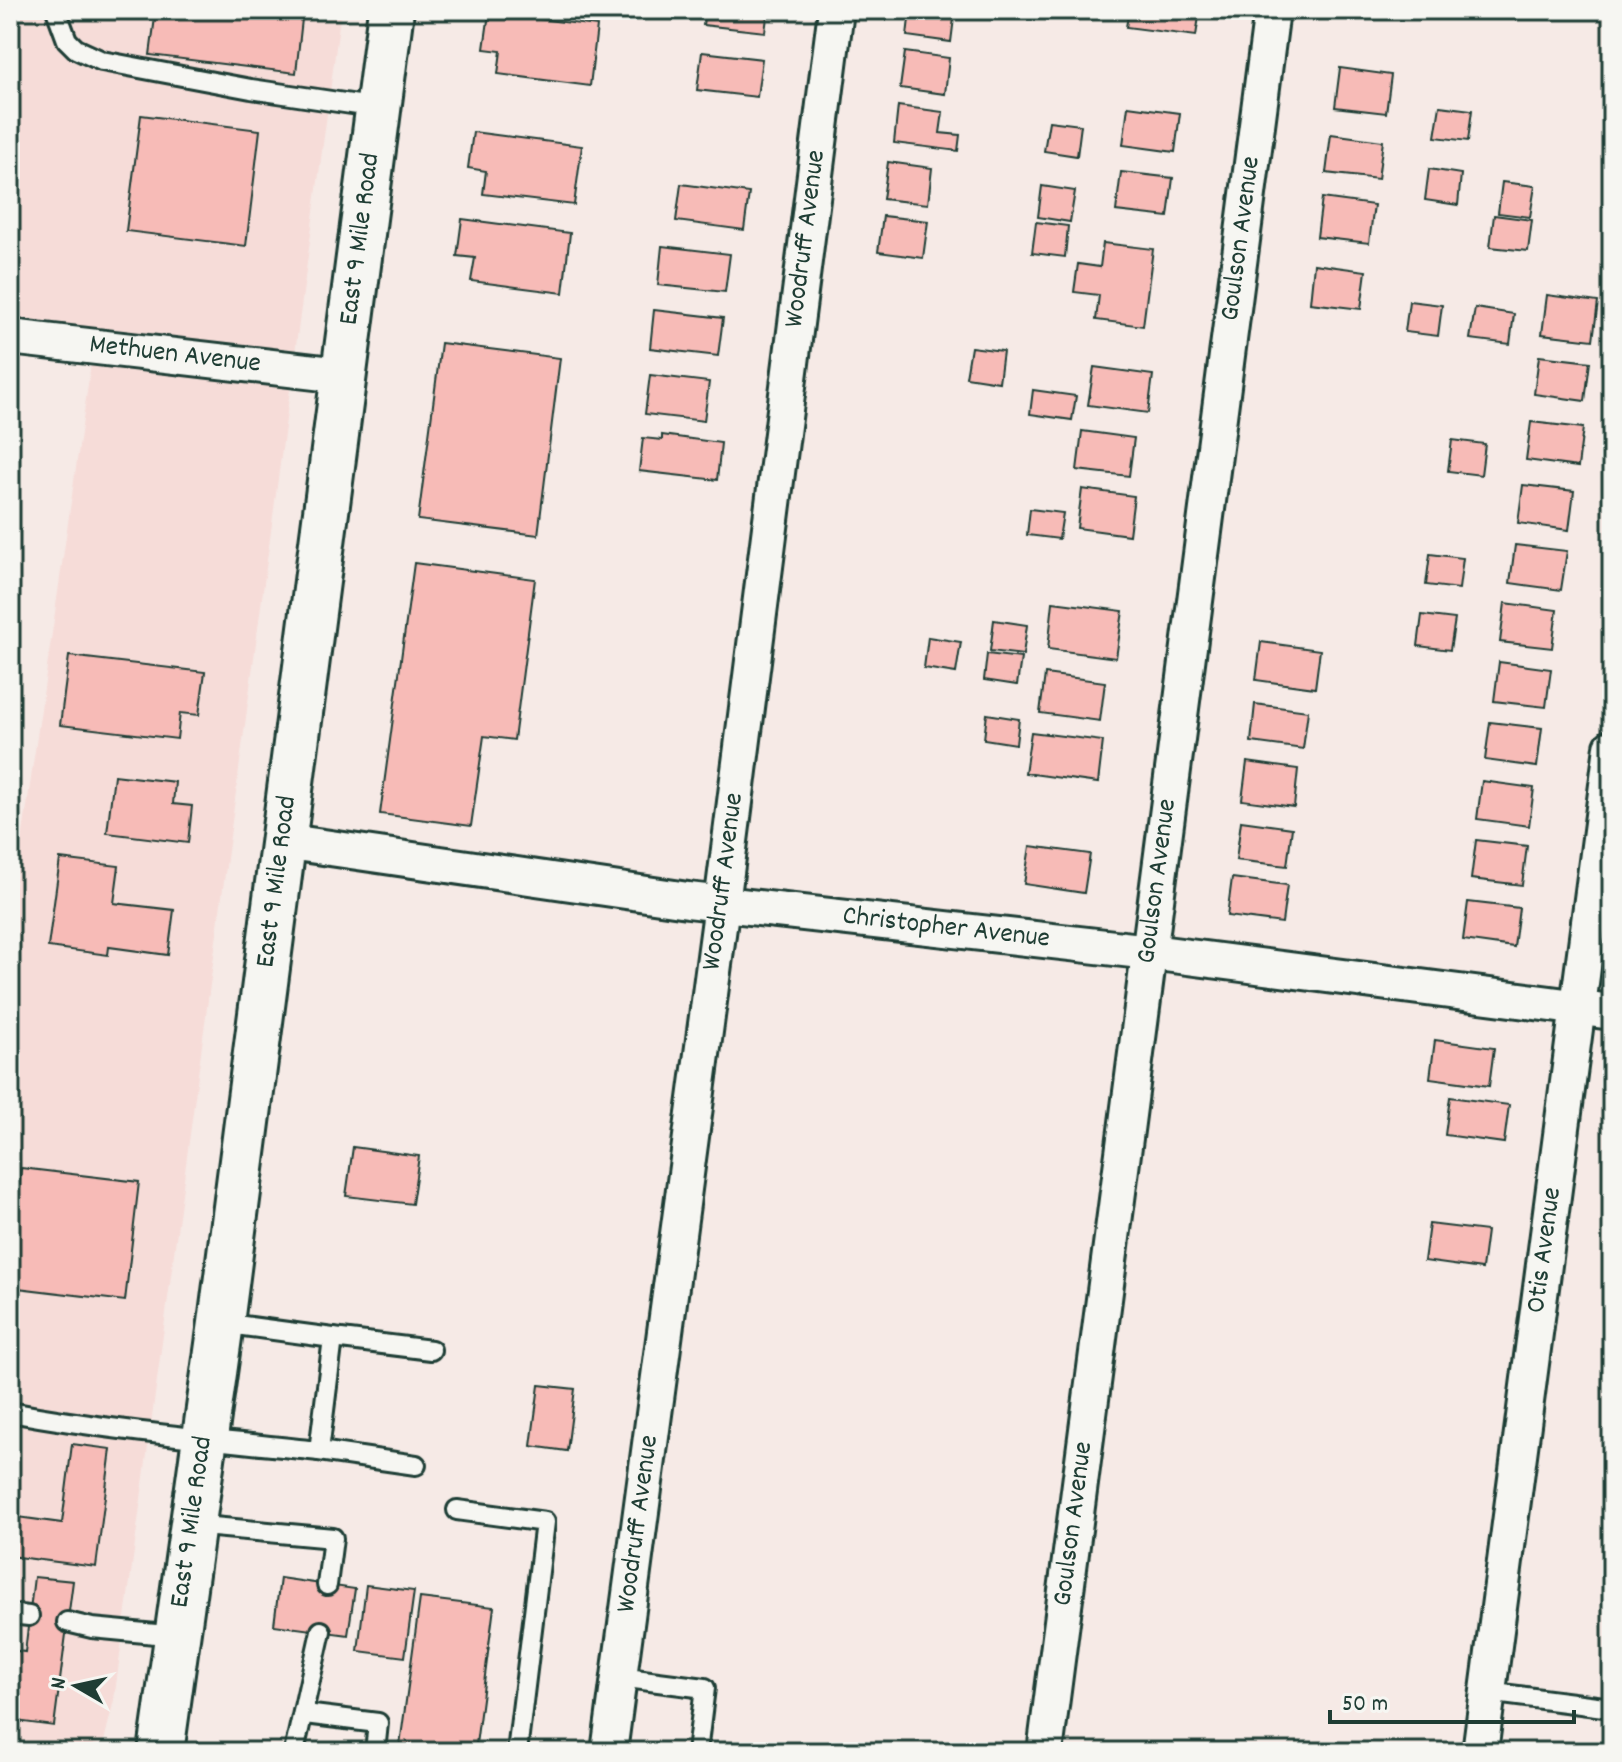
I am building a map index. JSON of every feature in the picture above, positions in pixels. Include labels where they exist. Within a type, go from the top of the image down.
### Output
[{"type":"main road","name":"East 9 Mile Road","points":[[161,1752],[221,1323],[341,375],[391,10]]},
{"type":"street","name":"Woodruff Avenue","points":[[609,1752],[722,904],[836,10]]},
{"type":"street","name":"Goulson Avenue","points":[[1045,1752],[1272,10]]},
{"type":"street","name":"Methuen Avenue","points":[[10,337],[341,375]]},
{"type":"street","name":"Otis Avenue","points":[[1480,1752],[1612,747]]},
{"type":"street","name":"Christopher Avenue","points":[[282,841],[722,904],[1150,952],[1612,1012]]},
{"type":"lane","points":[[56,10],[67,40],[76,49],[102,61],[378,108]]},
{"type":"lane","points":[[221,1323],[431,1350]]},
{"type":"lane","points":[[319,1451],[333,1338]]},
{"type":"lane","points":[[10,1412],[118,1432],[203,1437],[416,1465]]},
{"type":"lane","points":[[457,1510],[545,1522],[517,1752]]},
{"type":"lane","points":[[192,1525],[333,1538],[327,1585]]},
{"type":"lane","points":[[10,1614],[29,1616]]},
{"type":"lane","points":[[67,1622],[92,1628],[177,1636]]},
{"type":"lane","points":[[294,1752],[305,1714],[321,1631]]},
{"type":"lane","points":[[619,1677],[705,1688],[697,1752]]},
{"type":"lane","points":[[1487,1692],[1612,1708]]},
{"type":"lane","points":[[305,1714],[378,1723],[375,1752]]},
{"type":"shaded area","points":[[10,10],[341,10],[114,1700],[104,1741],[72,1752],[10,1752],[10,923],[91,364],[10,353]]},
{"type":"building","points":[[156,10],[303,10],[296,73],[150,55]]},
{"type":"building","points":[[705,10],[768,10],[765,32],[703,25]]},
{"type":"building","points":[[910,10],[955,10],[951,42],[907,36]]},
{"type":"building","points":[[1129,10],[1200,10],[1196,36],[1126,27]]},
{"type":"building","points":[[489,13],[597,26],[590,86],[498,74],[501,51],[484,49]]},
{"type":"building","points":[[702,52],[762,59],[757,97],[697,90]]},
{"type":"building","points":[[905,52],[949,58],[945,94],[900,88]]},
{"type":"building","points":[[1340,68],[1391,75],[1386,113],[1335,107]]},
{"type":"building","points":[[898,106],[943,112],[940,133],[960,135],[958,151],[894,143]]},
{"type":"building","points":[[1128,106],[1180,113],[1175,152],[1123,145]]},
{"type":"building","points":[[1440,106],[1472,110],[1468,141],[1435,137]]},
{"type":"building","points":[[141,115],[260,130],[246,246],[126,231]]},
{"type":"building","points":[[1049,121],[1081,125],[1077,156],[1044,151]]},
{"type":"building","points":[[473,132],[582,146],[574,205],[483,194],[486,171],[468,168]]},
{"type":"building","points":[[1331,134],[1383,141],[1378,179],[1326,173]]},
{"type":"building","points":[[888,162],[932,168],[928,204],[883,199]]},
{"type":"building","points":[[1429,169],[1461,174],[1458,205],[1425,200]]},
{"type":"building","points":[[1121,172],[1173,178],[1168,217],[1116,211]]},
{"type":"building","points":[[1502,182],[1535,186],[1530,217],[1498,213]]},
{"type":"building","points":[[681,184],[749,193],[744,230],[676,221]]},
{"type":"building","points":[[1042,186],[1075,191],[1070,222],[1038,217]]},
{"type":"building","points":[[1322,198],[1374,205],[1369,243],[1317,237]]},
{"type":"building","points":[[1494,215],[1532,220],[1528,251],[1490,247]]},
{"type":"building","points":[[883,216],[928,221],[923,258],[878,252]]},
{"type":"building","points":[[462,219],[570,233],[563,293],[471,281],[475,258],[457,256]]},
{"type":"building","points":[[1036,222],[1068,226],[1065,257],[1032,253]]},
{"type":"building","points":[[1103,243],[1153,249],[1143,326],[1096,320],[1099,295],[1074,292],[1078,264],[1100,267]]},
{"type":"building","points":[[662,246],[730,254],[725,292],[658,285]]},
{"type":"building","points":[[1314,264],[1366,271],[1361,309],[1310,303]]},
{"type":"building","points":[[1547,295],[1598,302],[1593,340],[1542,334]]},
{"type":"building","points":[[1409,301],[1442,305],[1438,336],[1405,332]]},
{"type":"building","points":[[1475,308],[1514,314],[1510,344],[1470,339]]},
{"type":"building","points":[[654,310],[723,318],[718,356],[650,348]]},
{"type":"building","points":[[441,343],[560,358],[538,535],[418,520]]},
{"type":"building","points":[[971,347],[1003,351],[999,382],[966,377]]},
{"type":"building","points":[[1539,356],[1590,362],[1585,401],[1534,394]]},
{"type":"building","points":[[1094,367],[1153,375],[1148,413],[1088,405]]},
{"type":"building","points":[[650,375],[709,382],[704,421],[645,414]]},
{"type":"building","points":[[1033,390],[1076,396],[1072,420],[1030,414]]},
{"type":"building","points":[[1531,422],[1583,428],[1578,467],[1526,460]]},
{"type":"building","points":[[1082,431],[1134,438],[1129,476],[1077,470]]},
{"type":"building","points":[[662,435],[721,443],[717,480],[639,471],[643,438],[662,440]]},
{"type":"building","points":[[1452,440],[1485,444],[1481,475],[1448,471]]},
{"type":"building","points":[[1523,485],[1574,491],[1569,530],[1518,523]]},
{"type":"building","points":[[1082,489],[1134,496],[1129,535],[1077,528]]},
{"type":"building","points":[[1030,509],[1063,513],[1059,539],[1027,535]]},
{"type":"building","points":[[1515,545],[1567,551],[1561,590],[1510,583]]},
{"type":"building","points":[[1430,554],[1463,558],[1459,589],[1426,585]]},
{"type":"building","points":[[414,563],[535,579],[514,740],[484,736],[471,826],[380,814]]},
{"type":"building","points":[[1053,602],[1123,611],[1116,658],[1048,649]]},
{"type":"building","points":[[1505,603],[1557,610],[1552,648],[1500,642]]},
{"type":"building","points":[[1422,615],[1455,619],[1450,650],[1418,646]]},
{"type":"building","points":[[994,620],[1027,625],[1023,655],[990,651]]},
{"type":"building","points":[[928,637],[961,642],[956,673],[924,668]]},
{"type":"building","points":[[1261,642],[1320,650],[1315,688],[1256,680]]},
{"type":"building","points":[[987,654],[1021,658],[1017,685],[984,680]]},
{"type":"building","points":[[69,656],[205,672],[199,715],[180,713],[177,739],[60,725]]},
{"type":"building","points":[[1499,662],[1551,669],[1546,707],[1494,701]]},
{"type":"building","points":[[1045,674],[1105,682],[1100,721],[1040,713]]},
{"type":"building","points":[[1255,704],[1308,711],[1303,749],[1251,742]]},
{"type":"building","points":[[987,714],[1019,719],[1016,744],[984,739]]},
{"type":"building","points":[[1490,722],[1542,728],[1537,767],[1485,760]]},
{"type":"building","points":[[1031,732],[1103,741],[1098,783],[1025,773]]},
{"type":"building","points":[[1247,762],[1298,769],[1294,807],[1242,800]]},
{"type":"building","points":[[114,775],[175,782],[173,804],[192,806],[188,843],[107,833]]},
{"type":"building","points":[[1482,781],[1534,788],[1529,826],[1477,819]]},
{"type":"building","points":[[1241,821],[1292,828],[1287,866],[1236,860]]},
{"type":"building","points":[[1476,840],[1527,846],[1522,885],[1471,879]]},
{"type":"building","points":[[1030,846],[1090,854],[1084,893],[1024,884]]},
{"type":"building","points":[[60,859],[119,866],[114,903],[174,910],[168,955],[109,947],[108,955],[48,947]]},
{"type":"building","points":[[1232,878],[1287,885],[1282,923],[1227,916]]},
{"type":"building","points":[[1468,902],[1519,908],[1514,947],[1463,940]]},
{"type":"building","points":[[1435,1040],[1494,1048],[1489,1086],[1430,1078]]},
{"type":"building","points":[[1450,1097],[1509,1105],[1504,1143],[1445,1135]]},
{"type":"building","points":[[353,1147],[419,1156],[412,1204],[346,1196]]},
{"type":"building","points":[[21,1168],[139,1182],[125,1301],[10,1287]]},
{"type":"building","points":[[1429,1224],[1487,1231],[1482,1269],[1424,1261]]},
{"type":"building","points":[[539,1385],[575,1389],[567,1451],[531,1446]]},
{"type":"building","points":[[72,1444],[111,1449],[96,1567],[10,1556],[10,1516],[62,1523]]},
{"type":"building","points":[[34,1577],[73,1581],[54,1726],[16,1721],[20,1688],[10,1687],[10,1650],[25,1652]]},
{"type":"building","points":[[280,1578],[355,1589],[348,1635],[274,1625]]},
{"type":"building","points":[[366,1585],[414,1591],[405,1657],[358,1651]]},
{"type":"building","points":[[420,1598],[494,1607],[475,1752],[399,1752]]}]
